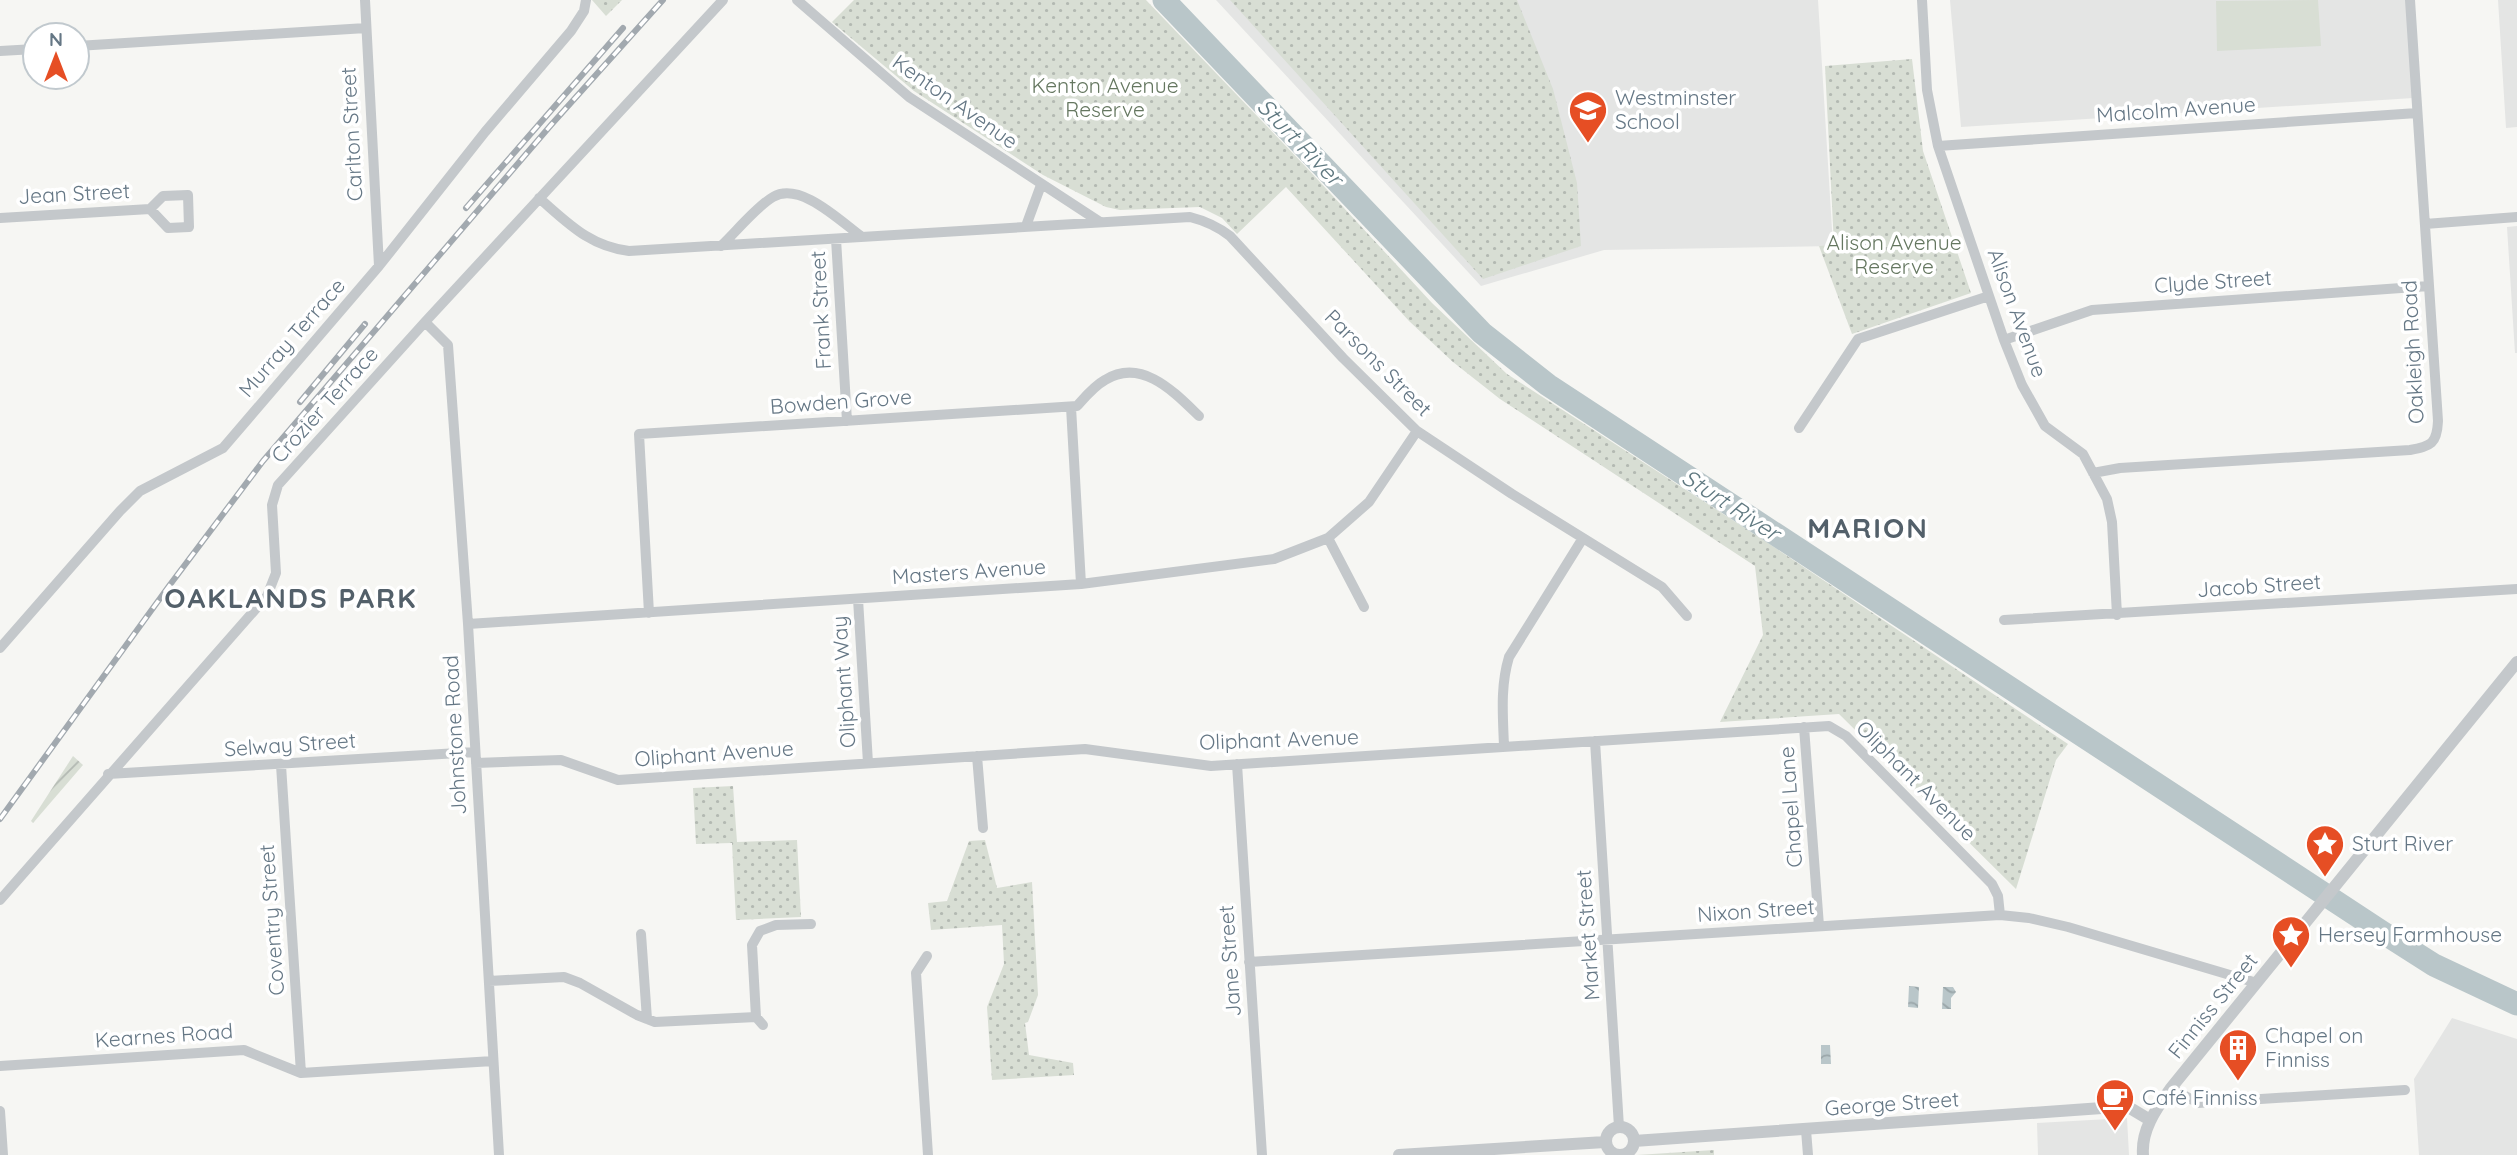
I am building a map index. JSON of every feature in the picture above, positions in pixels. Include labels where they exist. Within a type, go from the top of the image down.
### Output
[{"type":"street","name":"Carlton Street","points":[[365,0],[379,266]]},
{"type":"street","name":"Murray Terrace","points":[[0,648],[140,491],[223,448],[379,266],[485,132],[581,18],[586,0]]},
{"type":"street","name":"Crozier Terrace","points":[[0,900],[267,596],[276,573],[272,505],[278,485],[723,0]]},
{"type":"street","name":"Kenton Avenue","points":[[797,0],[909,97],[1100,222]]},
{"type":"street","name":"Alison Avenue","points":[[1922,0],[1927,90],[1938,146],[2022,385],[2045,426],[2083,454],[2107,499],[2112,522],[2117,615]]},
{"type":"street","name":"Oakleigh Road","points":[[2093,473],[2120,468],[2426,447],[2433,441],[2437,434],[2438,421],[2410,0]]},
{"type":"street","points":[[91,45],[366,28]]},
{"type":"street","points":[[0,51],[21,49]]},
{"type":"street","name":"Malcolm Avenue","points":[[1938,146],[2417,113]]},
{"type":"street","points":[[1026,226],[1041,185]]},
{"type":"street","points":[[722,246],[772,197],[787,192],[804,195],[862,237]]},
{"type":"street","name":"Jean Street","points":[[0,218],[150,209],[163,196],[188,195],[189,227],[168,228],[150,209]]},
{"type":"street","name":"Parsons Street","points":[[539,198],[586,238],[615,250],[629,251],[1190,217],[1214,225],[1230,236],[1343,358],[1417,431],[1662,587],[1688,616]]},
{"type":"street","points":[[2425,224],[2517,217]]},
{"type":"street","name":"Frank Street","points":[[836,239],[847,421]]},
{"type":"street","name":"Clyde Street","points":[[2004,340],[2092,310],[2429,286]]},
{"type":"street","points":[[1799,428],[1858,339],[1989,296]]},
{"type":"street","name":"Johnstone Road","points":[[425,322],[448,345],[468,624],[499,1155]]},
{"type":"street","points":[[1082,584],[1071,407],[1077,406],[1105,380],[1120,374],[1139,374],[1149,376],[1168,387],[1199,416]]},
{"type":"street","name":"Bowden Grove","points":[[649,613],[639,434],[1071,407]]},
{"type":"street","name":"Masters Avenue","points":[[468,624],[1082,584],[1274,559],[1328,538],[1368,502],[1417,431]]},
{"type":"street","points":[[1328,538],[1364,607]]},
{"type":"street","points":[[1504,747],[1503,675],[1509,657],[1583,538]]},
{"type":"street","name":"Jacob Street","points":[[2004,620],[2517,589]]},
{"type":"street","name":"Oliphant Way","points":[[858,599],[868,763]]},
{"type":"street","name":"Finniss Street","points":[[2143,1155],[2142,1146],[2150,1121],[2171,1088],[2517,662]]},
{"type":"street","name":"Oliphant Avenue","points":[[475,758],[561,761],[618,780],[1085,749],[1211,766],[1829,726],[1846,736],[1992,884],[1998,896],[2000,915]]},
{"type":"street","name":"Chapel Lane","points":[[1804,727],[1819,926]]},
{"type":"street","name":"Market Street","points":[[1595,741],[1619,1127]]},
{"type":"street","points":[[977,756],[983,828]]},
{"type":"street","name":"Selway Street","points":[[108,774],[475,758]]},
{"type":"street","name":"Jane Street","points":[[1237,764],[1262,1155]]},
{"type":"street","name":"Coventry Street","points":[[281,765],[301,1073]]},
{"type":"street","name":"Nixon Street","points":[[1249,962],[2000,915],[2068,927],[2257,983]]},
{"type":"street","points":[[763,1025],[756,1017],[752,945],[760,931],[776,925],[811,923]]},
{"type":"street","points":[[641,934],[646,1019]]},
{"type":"street","points":[[927,956],[916,973],[928,1155]]},
{"type":"street","points":[[489,981],[564,977],[655,1022],[756,1017]]},
{"type":"street","name":"Kearnes Road","points":[[0,1066],[244,1050],[301,1073],[493,1061]]},
{"type":"street","points":[[2171,1088],[2198,1103],[2405,1090]]},
{"type":"street","name":"George Street","points":[[1634,1141],[2102,1108],[2130,1108],[2150,1121]]},
{"type":"street","points":[[0,1111],[3,1155]]},
{"type":"street","points":[[1619,1127],[1628,1129],[1634,1141],[1631,1150],[1623,1155],[1613,1154],[1605,1142],[1608,1133],[1619,1127]]},
{"type":"street","points":[[1806,1130],[1808,1155]]},
{"type":"street","points":[[1399,1155],[1605,1142]]},
{"type":"shaded area","name":"Westminster School","points":[[1216,0],[1818,0],[1833,246],[1604,250],[1481,286]]},
{"type":"shaded area","points":[[1950,0],[2408,0],[2413,98],[1961,127]]},
{"type":"shaded area","points":[[2498,0],[2517,0],[2517,127],[2506,128]]},
{"type":"shaded area","points":[[2517,226],[2517,353],[2515,353],[2507,227]]},
{"type":"shaded area","points":[[2452,1018],[2517,1039],[2517,1155],[2419,1155],[2414,1079]]},
{"type":"shaded area","points":[[2127,1118],[2129,1155],[2038,1155],[2037,1123]]},
{"type":"green space","points":[[592,0],[622,0],[606,16]]},
{"type":"green space","name":"Kenton Avenue Reserve","points":[[854,0],[1146,0],[1432,303],[1507,374],[1768,543],[2068,744],[2056,760],[2016,889],[1839,714],[1720,722],[1763,635],[1755,566],[1500,399],[1453,362],[1409,321],[1286,187],[1237,234],[1222,218],[1200,207],[1120,210],[1106,207],[1043,175],[914,91],[832,22]]},
{"type":"green space","points":[[1230,0],[1517,0],[1553,89],[1577,183],[1581,246],[1483,279]]},
{"type":"green space","points":[[2318,0],[2321,46],[2217,51],[2216,1]]},
{"type":"green space","name":"Alison Avenue Reserve","points":[[1912,59],[1923,151],[1971,293],[1852,334],[1819,246],[1834,245],[1825,66]]},
{"type":"green space","points":[[73,756],[83,765],[33,823],[31,821]]},
{"type":"green space","points":[[733,786],[737,842],[797,840],[801,917],[736,920],[732,843],[696,844],[693,788]]},
{"type":"green space","points":[[985,840],[997,888],[1032,882],[1038,995],[1028,1022],[1025,1023],[1029,1055],[1073,1063],[1074,1075],[992,1080],[987,1007],[1004,964],[1002,925],[931,930],[928,903],[947,901],[969,841]]},
{"type":"green space","points":[[1714,1150],[1714,1155],[1637,1155]]},
{"type":"water","points":[[1909,986],[1919,987],[1918,1008],[1908,1007]]},
{"type":"water","points":[[1943,987],[1953,987],[1956,992],[1951,998],[1951,1009],[1942,1009]]},
{"type":"water","points":[[1821,1045],[1830,1045],[1831,1064],[1821,1064]]},
{"type":"waterway","name":"Sturt River","points":[[1164,0],[1482,333],[1548,385],[2382,932],[2434,965],[2517,1004]]},
{"type":"railway","points":[[0,819],[263,461],[551,125],[663,0]]},
{"type":"railway","points":[[466,208],[623,28]]},
{"type":"railway","points":[[300,402],[365,324]]},
{"type":"place","name":"Westminster School","points":[[1588,144]]},
{"type":"place","name":"Sturt River","points":[[2325,878]]},
{"type":"place","name":"Hersey Farmhouse","points":[[2291,969]]},
{"type":"place","name":"Chapel on Finniss","points":[[2238,1082]]},
{"type":"place","name":"Café Finniss","points":[[2115,1132]]},
{"type":"district","name":"MARION","points":[[1868,528]]},
{"type":"district","name":"OAKLANDS PARK","points":[[291,598]]}]
